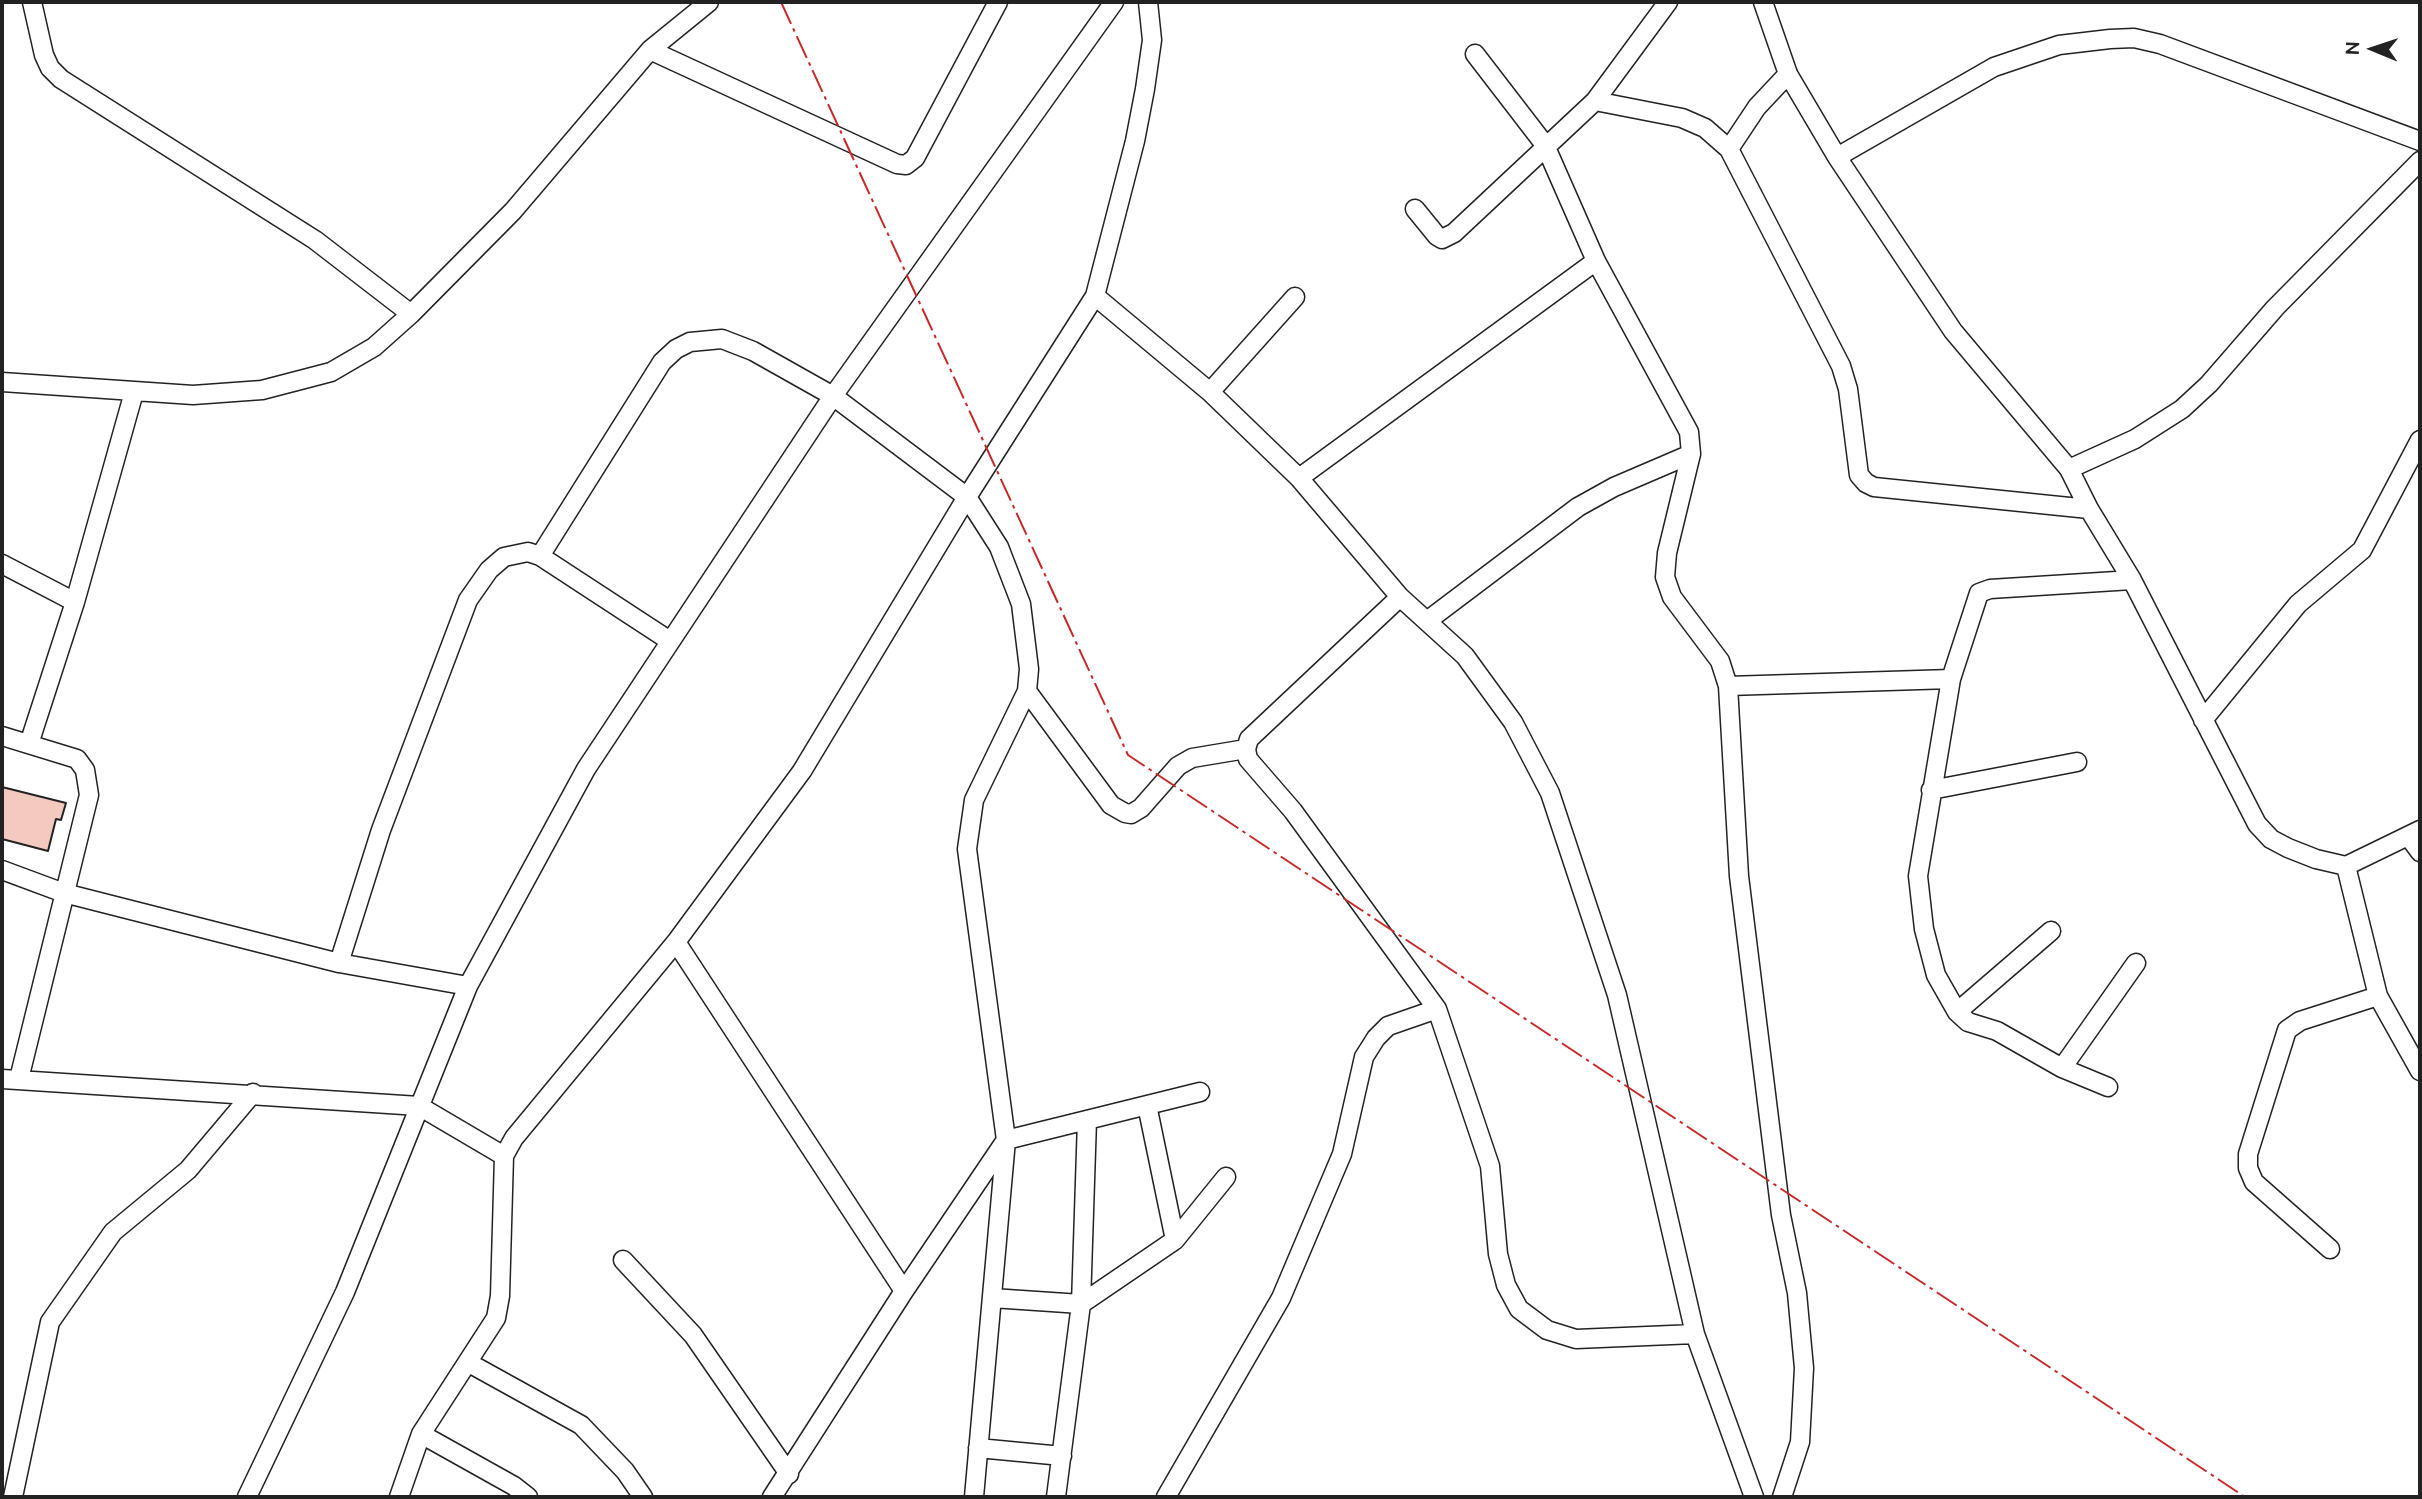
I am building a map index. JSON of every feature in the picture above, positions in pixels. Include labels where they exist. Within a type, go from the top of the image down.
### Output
[{"type":"street","points":[[32,2],[44,55],[50,68],[61,79],[315,240],[411,314]]},
{"type":"street","points":[[2,382],[193,395],[262,390],[331,372],[374,347],[411,314],[513,211],[650,50],[709,2]]},
{"type":"street","points":[[650,50],[897,164],[906,165],[915,158],[998,2]]},
{"type":"street","points":[[247,1497],[345,1292],[468,986],[586,769],[833,396],[1114,2]]},
{"type":"street","points":[[399,1497],[421,1434],[496,1318],[500,1296],[503,1156],[514,1138],[676,942],[802,771],[967,497],[1095,296],[1135,141],[1145,89],[1152,40],[1148,2]]},
{"type":"street","points":[[1415,209],[1437,236],[1447,237],[1595,101],[1668,2]]},
{"type":"street","points":[[1763,2],[1788,74],[1837,156],[1953,331],[2069,468],[2089,509],[2133,580],[2257,824],[2271,839],[2316,859],[2346,866],[2415,833],[2420,852]]},
{"type":"street","points":[[1837,156],[1994,67],[2059,45],[2110,38],[2134,38],[2160,44],[2420,141]]},
{"type":"street","points":[[1475,54],[1545,145],[1596,261],[1689,432],[1691,454],[1667,553],[1665,577],[1672,597],[1720,661],[1728,687],[1739,876],[1781,1215],[1797,1293],[1804,1368],[1800,1442],[1782,1497]]},
{"type":"street","points":[[1729,149],[1757,107],[1788,74]]},
{"type":"street","points":[[1595,101],[1682,118],[1705,128],[1729,149],[1841,366],[1848,389],[1859,475],[1866,483],[1874,487],[2089,509]]},
{"type":"street","points":[[2069,468],[2135,439],[2182,409],[2209,384],[2275,308],[2420,161]]},
{"type":"street","points":[[1299,478],[1596,261]]},
{"type":"street","points":[[1095,296],[1210,392],[1299,478],[1400,597],[1465,656],[1513,722],[1550,793],[1617,995],[1695,1334],[1754,1497]]},
{"type":"street","points":[[1210,392],[1295,298]]},
{"type":"street","points":[[540,556],[662,362],[676,349],[704,339],[722,339],[753,351],[833,396],[967,497],[999,547],[1021,604],[1029,669],[1027,691],[974,800],[967,849],[1006,1140],[974,1497]]},
{"type":"street","points":[[29,744],[75,602],[134,392]]},
{"type":"street","points":[[2203,720],[2298,604],[2366,544],[2420,440]]},
{"type":"street","points":[[1427,621],[1578,507],[1614,487],[1691,454]]},
{"type":"street","points":[[339,963],[381,830],[468,600],[489,570],[504,557],[516,552],[540,556],[670,641]]},
{"type":"street","points":[[2,564],[75,602]]},
{"type":"street","points":[[2108,1087],[2062,1068],[1997,1031],[1968,1022],[1957,1012],[1936,975],[1924,929],[1918,876],[1951,679],[1974,603],[1984,590],[2133,580]]},
{"type":"street","points":[[1400,597],[1249,739],[1246,749],[1248,759],[1293,811],[1437,1009],[1490,1166],[1498,1254],[1506,1285],[1519,1309],[1547,1330],[1576,1339],[1695,1334]]},
{"type":"street","points":[[1728,687],[1951,679]]},
{"type":"street","points":[[1027,691],[1111,805],[1125,813],[1131,814],[1140,808],[1178,766],[1192,758],[1246,749]]},
{"type":"street","points":[[2,736],[77,759],[88,780],[89,795],[10,1079],[419,1106],[503,1156]]},
{"type":"street","points":[[1931,790],[2077,762]]},
{"type":"street","points":[[2346,866],[2378,996],[2420,1072]]},
{"type":"street","points":[[2,870],[64,892],[339,963],[468,986]]},
{"type":"street","points":[[1957,1012],[2051,931]]},
{"type":"street","points":[[676,942],[904,1291]]},
{"type":"street","points":[[2062,1068],[2136,962]]},
{"type":"street","points":[[2330,1249],[2254,1182],[2248,1168],[2248,1154],[2287,1030],[2300,1021],[2378,996]]},
{"type":"street","points":[[1166,1497],[1281,1298],[1342,1154],[1364,1057],[1376,1038],[1388,1026],[1437,1009]]},
{"type":"street","points":[[772,1497],[904,1291],[1006,1140],[1200,1092]]},
{"type":"street","points":[[13,1497],[50,1322],[113,1232],[188,1170],[253,1093]]},
{"type":"street","points":[[1147,1105],[1175,1240]]},
{"type":"street","points":[[1056,1497],[1081,1304],[1087,1120]]},
{"type":"street","points":[[992,1297],[1081,1304],[1175,1240],[1226,1177]]},
{"type":"street","points":[[623,1260],[693,1335],[789,1474]]},
{"type":"street","points":[[469,1363],[581,1424],[625,1471],[643,1497]]},
{"type":"street","points":[[421,1434],[514,1486],[528,1497]]},
{"type":"street","points":[[978,1448],[1062,1456]]},
{"type":"building","points":[[2,787],[66,803],[61,820],[56,819],[48,851],[2,839]]},
{"type":"power","points":[[781,2],[1128,755],[2245,1497]]}]
